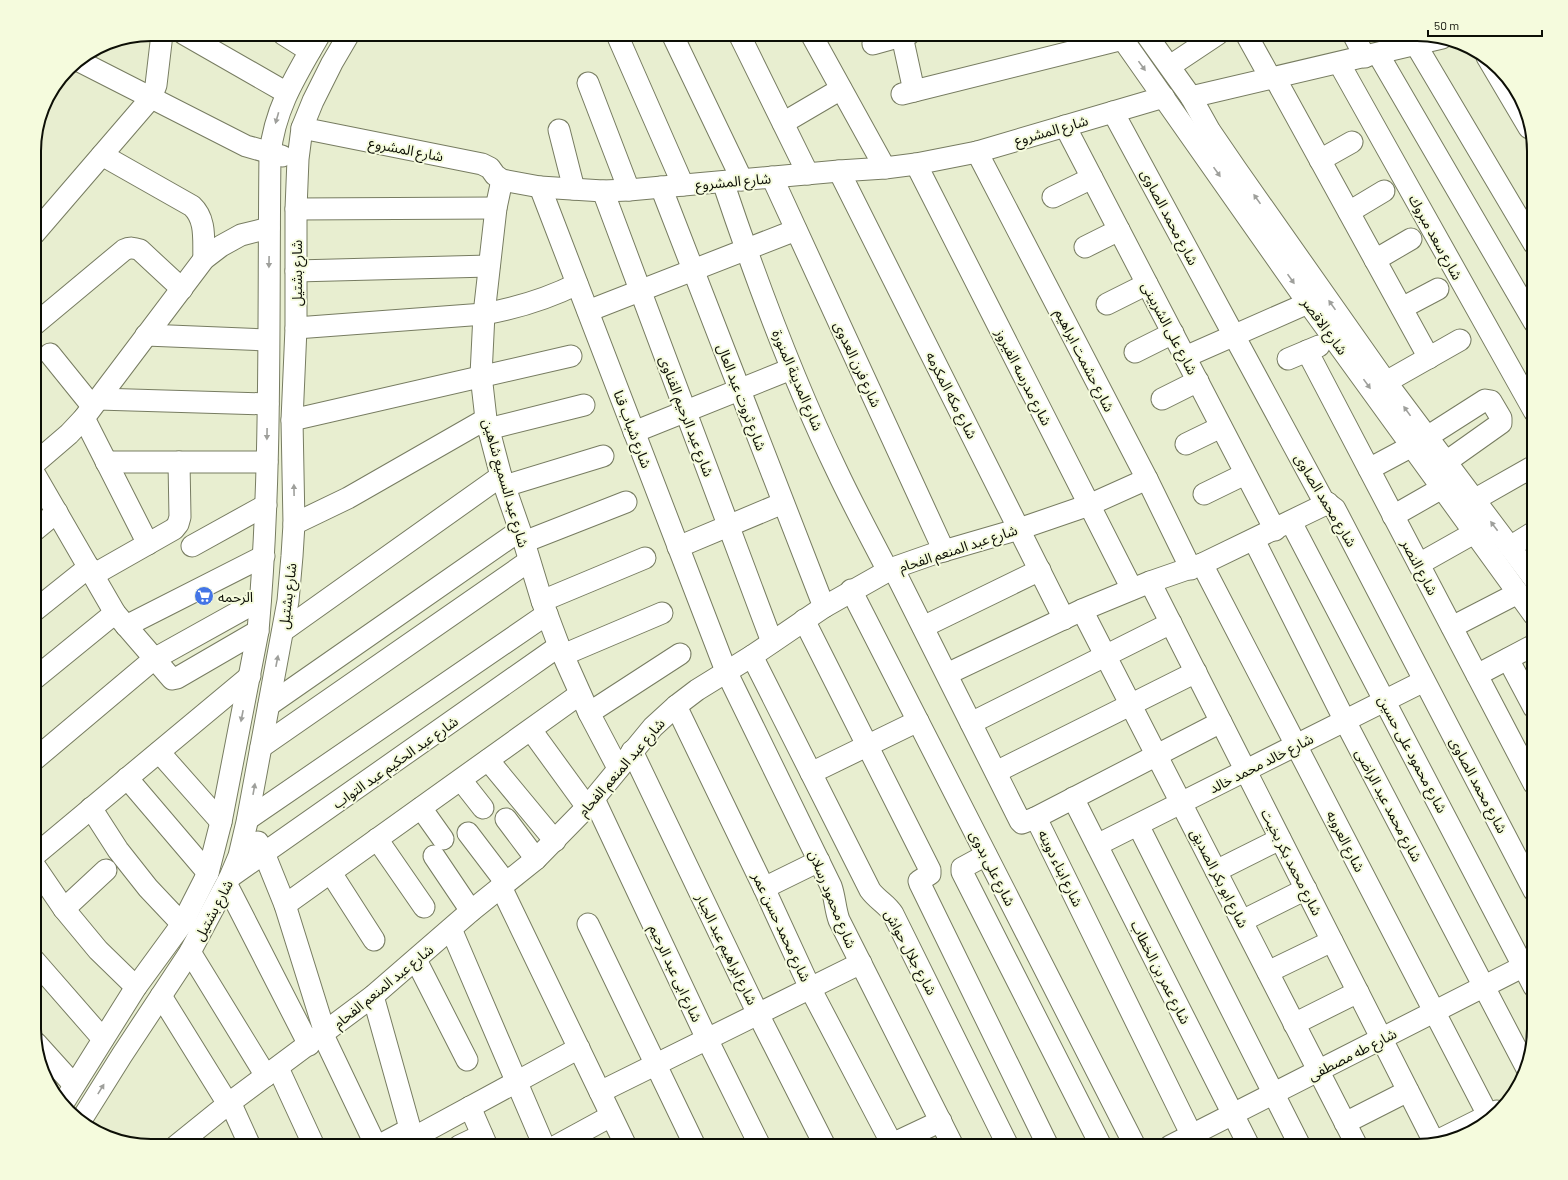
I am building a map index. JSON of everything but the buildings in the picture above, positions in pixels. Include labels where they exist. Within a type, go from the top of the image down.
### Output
[{"type":"street","points":[[41,226],[151,98],[156,85],[161,41]]},
{"type":"street","points":[[196,41],[287,93]]},
{"type":"street","name":"شارع بشتيل","points":[[84,1116],[190,952],[229,881],[239,856],[248,821],[288,601],[294,524],[292,420],[296,328],[296,209],[298,159],[302,128],[316,94],[345,41]]},
{"type":"street","points":[[620,41],[683,185]]},
{"type":"street","name":"شارع المدينة المنورة","points":[[675,41],[732,181],[746,249],[791,369],[837,471],[891,570]]},
{"type":"street","points":[[742,41],[808,174]]},
{"type":"street","points":[[815,41],[885,168]]},
{"type":"street","points":[[873,44],[884,41]]},
{"type":"street","points":[[905,41],[908,92],[1106,41]]},
{"type":"street","name":"شارع الاقصر","points":[[1124,41],[1334,339],[1419,442],[1446,462],[1527,570]]},
{"type":"street","name":"شارع الاقصر","points":[[1151,41],[1191,97],[1210,131],[1236,169],[1386,382],[1442,488],[1527,602]]},
{"type":"street","points":[[1170,66],[1208,41]]},
{"type":"street","points":[[1250,41],[1320,160],[1429,358]]},
{"type":"street","points":[[1359,41],[1372,55],[1527,310]]},
{"type":"street","points":[[1191,97],[1372,55],[1421,41]]},
{"type":"street","name":"شارع بشتيل","points":[[69,1094],[136,987],[182,924],[208,873],[221,822],[258,631],[264,556],[268,404],[270,154],[272,138],[278,115],[287,93],[315,42]]},
{"type":"street","points":[[1426,42],[1527,231]]},
{"type":"street","name":"شارع سعد مبروك","points":[[1338,63],[1527,399]]},
{"type":"street","points":[[84,64],[246,146],[270,154],[298,159]]},
{"type":"street","points":[[1500,79],[1520,112]]},
{"type":"street","points":[[588,83],[629,190]]},
{"type":"street","points":[[783,122],[841,89]]},
{"type":"street","name":"شارع المشروع","points":[[302,128],[482,164],[490,168],[495,175],[502,180],[540,187],[603,191],[885,168],[916,164],[976,152],[1164,97]]},
{"type":"street","name":"شارع محمد الصاوى","points":[[1113,112],[1324,500],[1335,510],[1527,878]]},
{"type":"street","name":"شارع على الشربينى","points":[[1065,126],[1245,474],[1283,526]]},
{"type":"street","points":[[559,130],[574,189]]},
{"type":"street","points":[[1320,160],[1352,142]]},
{"type":"street","name":"شارع حشمت ابراهيم","points":[[976,152],[1147,479],[1197,566]]},
{"type":"street","points":[[102,156],[192,206],[197,211],[203,224],[204,259]]},
{"type":"street","name":"شارع مدرسه الفيروز","points":[[916,164],[1090,505],[1141,585]]},
{"type":"street","name":"شارع مكه المكرمه","points":[[839,171],[1040,570],[1073,615]]},
{"type":"street","name":"شارع فرن العدوى","points":[[772,177],[944,551]]},
{"type":"street","points":[[1053,197],[1092,178]]},
{"type":"street","name":"شارع عبد السميع شاهين","points":[[502,180],[496,208],[484,314],[481,375],[487,424],[503,481],[544,608],[580,694],[618,768]]},
{"type":"street","name":"شارع شباب قنا","points":[[540,187],[726,671]]},
{"type":"street","name":"شارع ثروت عبد العال","points":[[660,187],[824,607]]},
{"type":"street","name":"شارع عبد الرحيم القناوى","points":[[603,191],[772,642]]},
{"type":"street","points":[[1349,212],[1384,191]]},
{"type":"street","points":[[296,209],[496,208]]},
{"type":"street","points":[[41,458],[69,434],[91,408],[204,259],[221,246],[241,235],[269,228]]},
{"type":"street","points":[[588,311],[796,230]]},
{"type":"street","points":[[1084,247],[1119,230]]},
{"type":"street","points":[[1375,260],[1411,239]]},
{"type":"street","points":[[41,319],[128,248],[140,250],[182,288]]},
{"type":"street","points":[[296,271],[489,266]]},
{"type":"street","points":[[296,328],[484,314],[532,304],[577,284]]},
{"type":"street","points":[[1106,304],[1147,284]]},
{"type":"street","points":[[1402,308],[1438,289]]},
{"type":"street","points":[[1185,357],[1308,303]]},
{"type":"street","points":[[1135,352],[1173,333]]},
{"type":"street","points":[[146,335],[268,340]]},
{"type":"street","name":"شارع النصر","points":[[1334,339],[1297,355],[1369,469],[1527,771]]},
{"type":"street","points":[[1386,382],[1460,340]]},
{"type":"street","points":[[50,354],[91,408],[106,462],[148,544]]},
{"type":"street","points":[[292,420],[481,375],[571,356]]},
{"type":"street","points":[[634,432],[791,369]]},
{"type":"street","points":[[1162,399],[1198,381]]},
{"type":"street","points":[[1369,469],[1419,442],[1485,400],[1491,401],[1501,418],[1501,423],[1446,462]]},
{"type":"street","points":[[91,408],[268,404]]},
{"type":"street","points":[[294,524],[348,498],[487,424],[584,405]]},
{"type":"street","points":[[1186,444],[1222,427]]},
{"type":"street","points":[[283,631],[503,481],[603,456]]},
{"type":"street","points":[[106,462],[267,462]]},
{"type":"street","points":[[41,606],[91,571],[148,544],[174,529],[178,524],[180,517],[179,462]]},
{"type":"street","points":[[1474,500],[1527,470]]},
{"type":"street","points":[[1204,494],[1245,474]]},
{"type":"street","name":"شارع عبد المنعم الفحام","points":[[188,1139],[229,1103],[373,996],[471,911],[536,859],[591,803],[618,768],[653,727],[676,706],[726,671],[752,656],[851,590],[891,570],[944,551],[1019,529],[1090,505],[1147,479]]},
{"type":"street","points":[[41,485],[120,619],[170,677],[175,679],[258,631]]},
{"type":"street","points":[[1393,516],[1442,488]]},
{"type":"street","points":[[269,705],[524,545],[626,502]]},
{"type":"street","points":[[678,547],[783,503]]},
{"type":"street","points":[[947,674],[1141,585],[1197,566],[1254,540],[1328,503]]},
{"type":"street","points":[[192,546],[266,505]]},
{"type":"street","points":[[41,525],[57,512]]},
{"type":"street","name":"شارع محمود على حسين","points":[[1283,526],[1384,701],[1527,960]]},
{"type":"street","points":[[1419,564],[1474,532]]},
{"type":"street","points":[[1510,548],[1527,537]]},
{"type":"street","name":"شارع محمد عبد الراضى","points":[[1254,540],[1345,720],[1522,1060]]},
{"type":"street","points":[[261,747],[524,545]]},
{"type":"street","points":[[41,674],[120,619],[264,556]]},
{"type":"street","points":[[319,1037],[285,905],[264,853],[248,821],[544,608],[645,558]]},
{"type":"street","name":"شارع العروبه","points":[[1197,566],[1296,745],[1434,1012],[1489,1112]]},
{"type":"street","name":"شارع ابناء دوينه","points":[[891,570],[923,627],[1020,821],[1022,823],[1035,818],[1193,1139]]},
{"type":"street","points":[[923,627],[1040,570]]},
{"type":"street","name":"شارع محمد بكر بخيت","points":[[1141,585],[1171,623],[1408,1091],[1434,1138]]},
{"type":"street","name":"شارع على بدوى","points":[[851,590],[1131,1139]]},
{"type":"street","points":[[41,754],[154,659],[260,600]]},
{"type":"street","points":[[1452,627],[1527,606]]},
{"type":"street","name":"شارع عبد الحكيم عبد التواب","points":[[229,881],[264,853],[561,651],[662,613]]},
{"type":"street","name":"شارع ابو بكر الصديق","points":[[1073,615],[1106,656],[1354,1139]]},
{"type":"street","points":[[804,620],[930,870],[930,874],[919,881],[920,884],[1045,1139]]},
{"type":"street","points":[[971,723],[1171,623]]},
{"type":"street","points":[[1477,675],[1527,649]]},
{"type":"street","points":[[589,713],[680,654]]},
{"type":"street","name":"شارع جلال حواش","points":[[752,656],[870,890],[875,897],[889,906],[1005,1139]]},
{"type":"street","points":[[1508,659],[1527,695]]},
{"type":"street","name":"شارع محمود رسلان","points":[[726,671],[819,861],[832,890],[839,920],[950,1139]]},
{"type":"street","points":[[996,772],[1196,672]]},
{"type":"street","points":[[41,850],[250,676]]},
{"type":"street","name":"شارع خالد محمد خالد","points":[[1097,845],[1424,681]]},
{"type":"street","points":[[285,905],[580,694]]},
{"type":"street","name":"شارع محمد حسن عمر","points":[[676,706],[764,888],[810,988],[888,1139]]},
{"type":"street","points":[[811,773],[918,721]]},
{"type":"street","points":[[1035,818],[1221,722]]},
{"type":"street","name":"شارع ابى عبد الرحيم","points":[[531,730],[591,803],[757,1139]]},
{"type":"street","name":"شارع ابراهيم عبد الجبار","points":[[632,751],[758,1014],[821,1139]]},
{"type":"street","points":[[159,752],[221,822]]},
{"type":"street","points":[[488,760],[555,841]]},
{"type":"street","points":[[127,778],[208,873]]},
{"type":"street","points":[[461,780],[483,808]]},
{"type":"street","name":"شارع عمر بن الخطاب","points":[[1073,798],[1246,1139]]},
{"type":"street","points":[[91,808],[118,850],[135,872],[182,924]]},
{"type":"street","points":[[421,808],[439,848],[471,911]]},
{"type":"street","points":[[506,819],[536,859]]},
{"type":"street","points":[[1138,825],[1297,1139]]},
{"type":"street","points":[[468,833],[503,885],[623,1139]]},
{"type":"street","points":[[377,839],[424,907]]},
{"type":"street","points":[[1216,871],[1280,839]]},
{"type":"street","points":[[986,855],[966,865],[962,868],[962,872],[1097,1139]]},
{"type":"street","points":[[764,888],[819,861]]},
{"type":"street","points":[[64,909],[106,870]]},
{"type":"street","points":[[331,873],[374,940]]},
{"type":"street","points":[[41,875],[64,909],[98,950],[136,987]]},
{"type":"street","points":[[229,881],[319,1037],[373,1139]]},
{"type":"street","points":[[1242,921],[1306,889]]},
{"type":"street","points":[[588,924],[692,1139]]},
{"type":"street","points":[[451,929],[517,1083],[550,1139]]},
{"type":"street","points":[[1268,972],[1332,941]]},
{"type":"street","points":[[190,952],[272,1072],[310,1139]]},
{"type":"street","points":[[416,960],[467,1060]]},
{"type":"street","points":[[600,1092],[861,963]]},
{"type":"street","name":"شارع طه مصطفى","points":[[1197,1139],[1233,1114],[1527,965]]},
{"type":"street","points":[[41,968],[104,1039]]},
{"type":"street","points":[[1294,1024],[1358,992]]},
{"type":"street","points":[[161,996],[229,1103],[247,1139]]},
{"type":"street","points":[[373,996],[412,1138],[517,1083],[579,1048]]},
{"type":"street","points":[[44,1056],[69,1094]]},
{"type":"street","points":[[1346,1123],[1408,1091]]},
{"type":"street","points":[[470,1108],[485,1139]]},
{"type":"street","points":[[568,1139],[612,1116]]},
{"type":"street","points":[[904,1139],[941,1121]]},
{"type":"street","points":[[1461,1130],[1470,1125]]},
{"type":"place","name":"الرحمه","points":[[204,596]]}]
